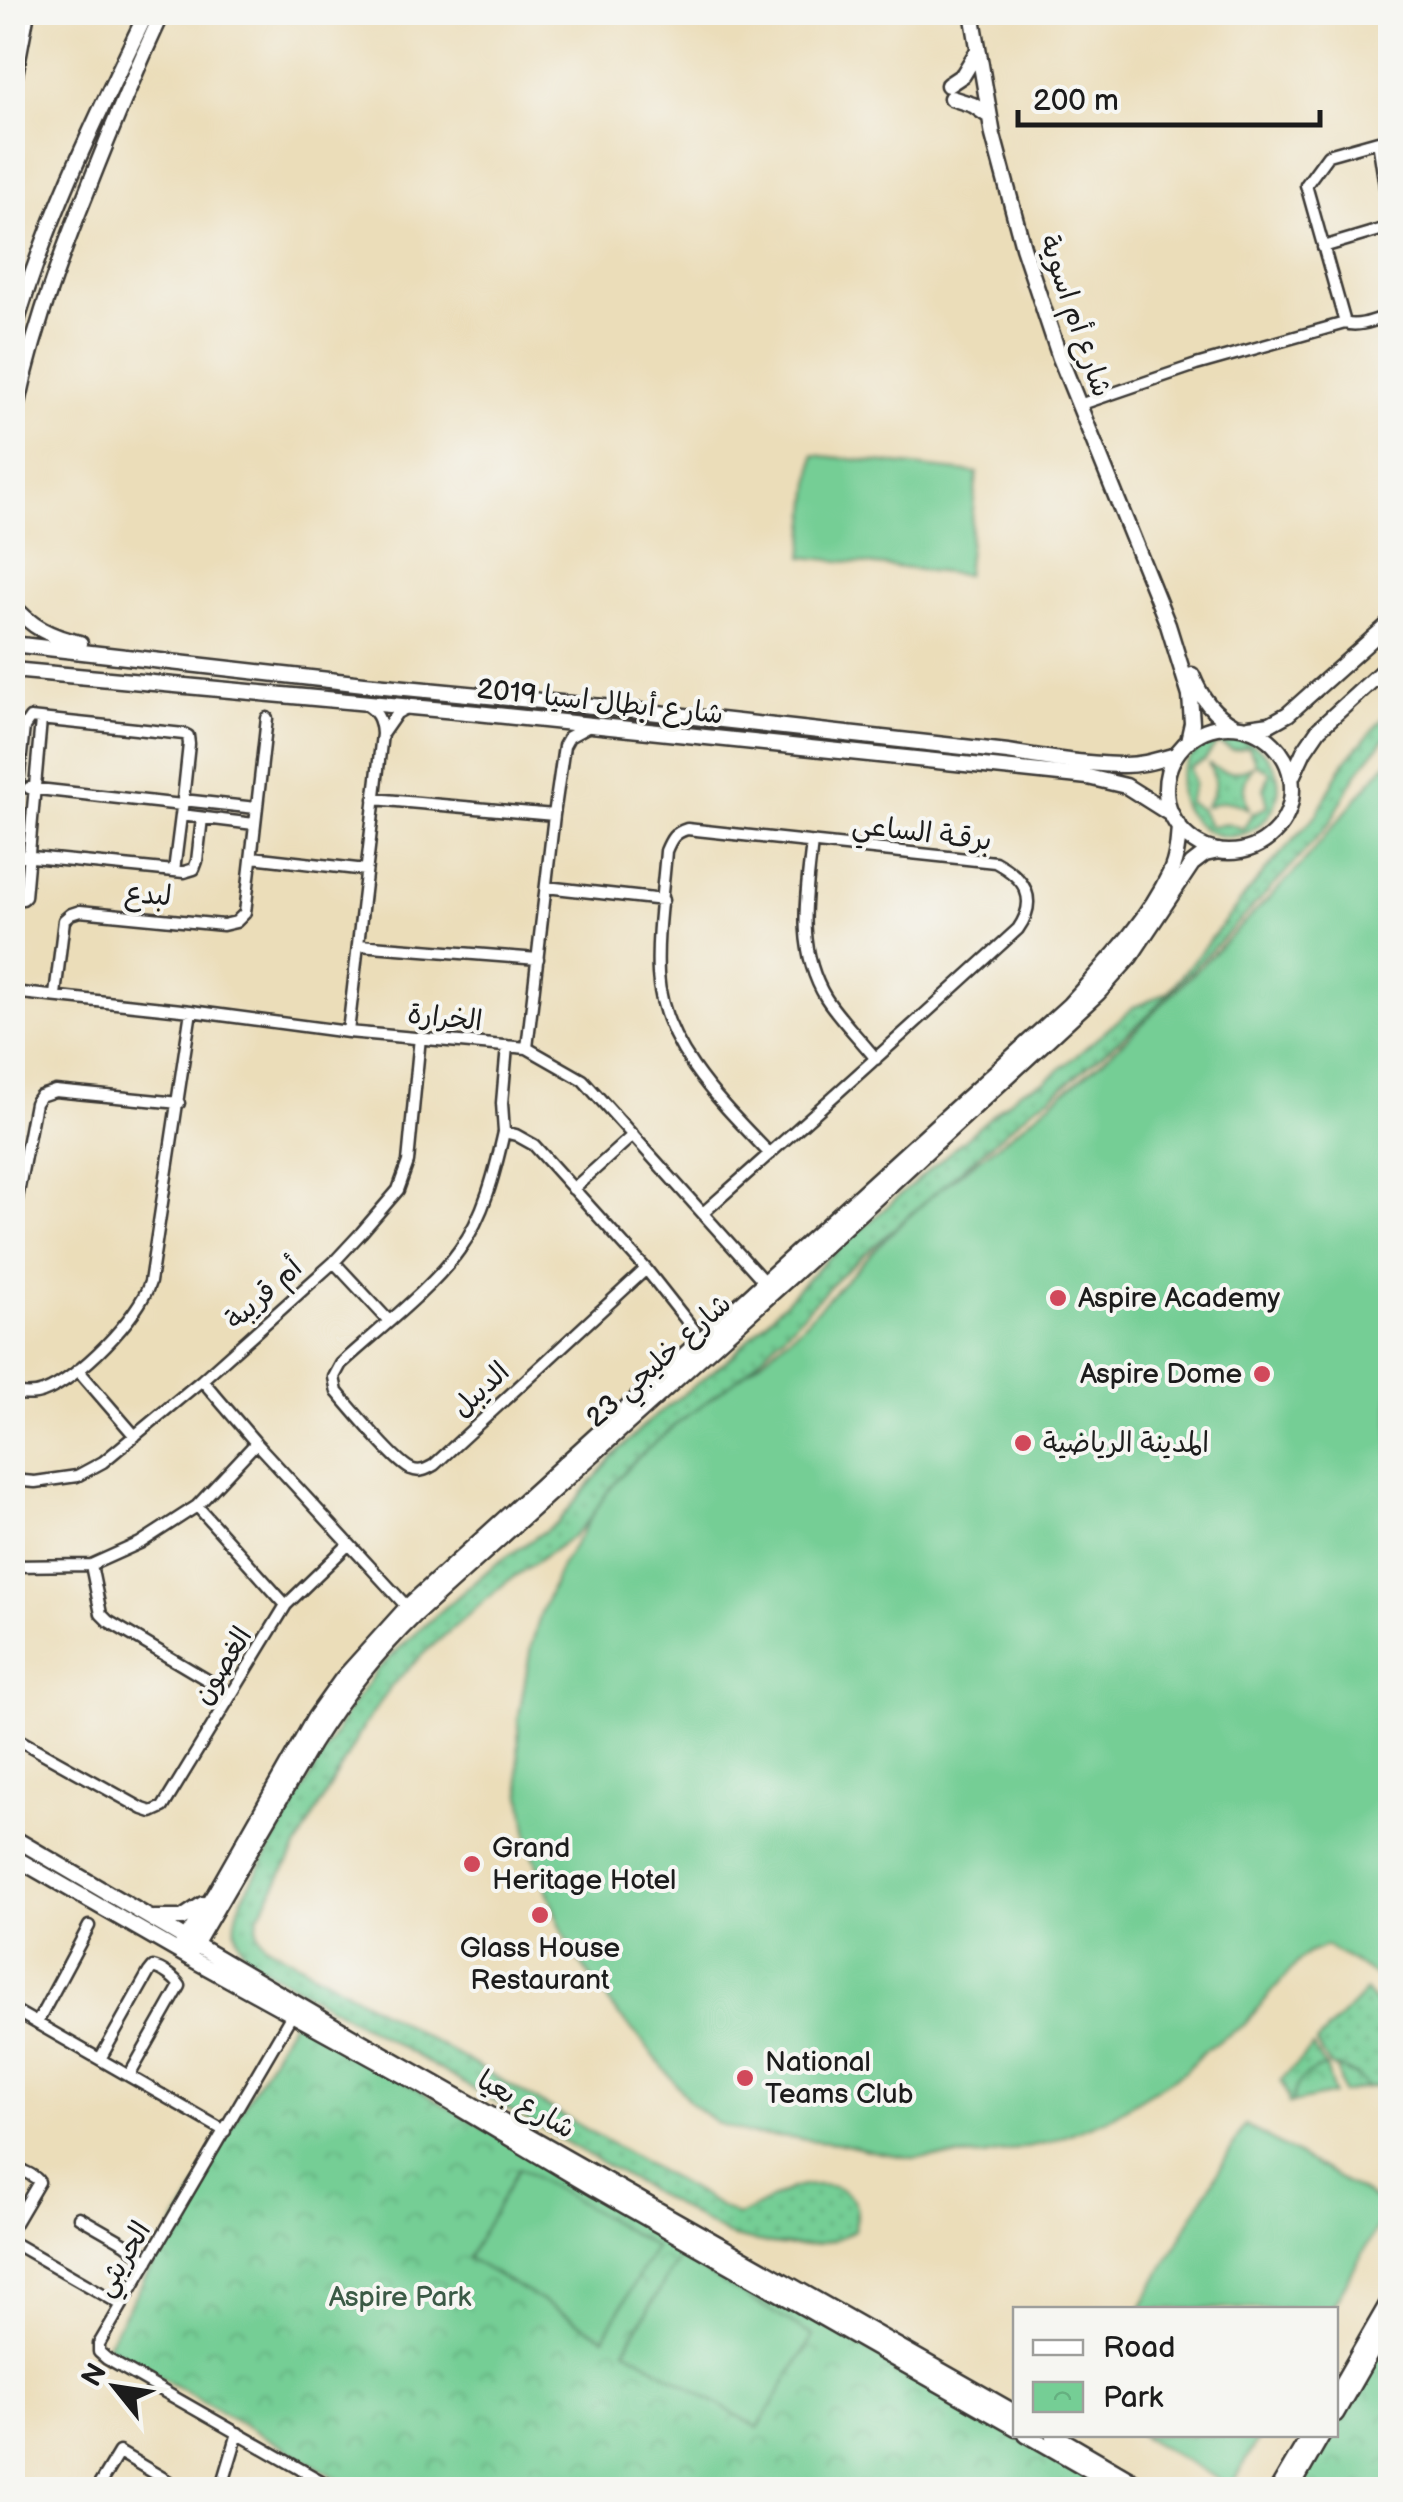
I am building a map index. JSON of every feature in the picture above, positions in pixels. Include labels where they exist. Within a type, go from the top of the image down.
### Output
[{"type":"main road","points":[[12,338],[44,238],[147,12]]},
{"type":"main road","points":[[12,435],[32,349],[62,255],[109,133],[163,12]]},
{"type":"main road","name":"شارع أم اسوية","points":[[972,12],[989,116],[1023,247],[1056,347],[1168,625],[1190,696],[1192,723],[1188,741]]},
{"type":"main road","points":[[977,52],[949,91],[989,116]]},
{"type":"main road","points":[[12,604],[31,624],[56,638],[138,658]]},
{"type":"main road","points":[[1240,727],[1262,735],[1286,762],[1291,779],[1290,805],[1276,830],[1252,847],[1220,851],[1197,842],[1176,821],[1166,785],[1176,756],[1188,741],[1205,731],[1240,727],[1270,724],[1288,714],[1390,623]]},
{"type":"main road","name":"شارع أم اسوية","points":[[1168,625],[1201,696],[1212,710],[1240,727]]},
{"type":"main road","name":"شارع أبطال اسيا 2019","points":[[12,647],[85,658],[98,653],[1122,765],[1176,756]]},
{"type":"main road","points":[[1291,779],[1319,729],[1390,664]]},
{"type":"main road","name":"شارع أبطال اسيا 2019","points":[[12,670],[361,702],[1106,780],[1126,786],[1176,821]]},
{"type":"main road","points":[[12,678],[45,675]]},
{"type":"main road","name":"شارع خليجي 23","points":[[1018,1061],[1141,920],[1171,872],[1176,857],[1176,821]]},
{"type":"main road","name":"شارع خليجي 23","points":[[187,1947],[281,1787],[332,1712],[411,1611],[1098,993],[1130,956],[1192,864],[1205,854],[1220,851]]},
{"type":"main road","name":"شارع بعيا","points":[[12,1837],[148,1916],[187,1947],[220,1958],[295,2009]]},
{"type":"main road","name":"شارع بعيا","points":[[12,1856],[187,1947],[422,2080],[947,2382],[1013,2426]]},
{"type":"main road","points":[[148,1916],[182,1918],[217,1898]]},
{"type":"main road","points":[[217,1898],[212,1941],[220,1958]]},
{"type":"main road","points":[[1338,2390],[1390,2299]]},
{"type":"main road","points":[[1338,2411],[1390,2320]]},
{"type":"main road","name":"شارع بعيا","points":[[947,2382],[1013,2412]]},
{"type":"main road","points":[[1031,2437],[1124,2490]]},
{"type":"main road","points":[[1058,2437],[1149,2490]]},
{"type":"main road","points":[[1277,2490],[1308,2437]]},
{"type":"main road","points":[[1291,2490],[1321,2437]]},
{"type":"street","points":[[12,101],[29,12]]},
{"type":"street","points":[[1345,323],[1306,185],[1328,155],[1378,140],[1390,218]]},
{"type":"street","points":[[1322,247],[1390,226]]},
{"type":"street","points":[[1079,406],[1196,366],[1345,323],[1351,326],[1390,315]]},
{"type":"street","points":[[348,1032],[382,734],[381,719],[361,702]]},
{"type":"street","points":[[382,734],[397,712],[408,707]]},
{"type":"street","points":[[12,840],[24,726],[30,718],[184,734],[190,744],[174,871]]},
{"type":"street","name":"لبدع","points":[[55,995],[64,920],[71,914],[80,911],[222,924],[236,922],[245,913],[267,718]]},
{"type":"street","points":[[12,899],[24,897],[41,720]]},
{"type":"street","points":[[545,722],[561,734],[564,746]]},
{"type":"street","points":[[527,1048],[564,746],[569,737],[589,726]]},
{"type":"street","points":[[18,787],[182,807],[256,808]]},
{"type":"street","points":[[374,799],[554,814]]},
{"type":"street","points":[[182,807],[202,818],[254,824]]},
{"type":"street","points":[[12,855],[184,872],[194,869],[197,861],[202,818]]},
{"type":"street","name":"برقـة الساعي","points":[[704,1214],[1018,929],[1027,916],[1029,904],[1020,879],[1010,870],[996,862],[687,830],[677,832],[670,840],[658,944],[661,998],[674,1032],[708,1086],[770,1154]]},
{"type":"street","points":[[812,843],[804,924],[808,952],[826,999],[876,1058]]},
{"type":"street","points":[[252,857],[366,870]]},
{"type":"street","points":[[546,886],[663,900]]},
{"type":"street","points":[[359,945],[538,959]]},
{"type":"street","name":"الخرارة","points":[[12,992],[348,1032],[527,1048],[583,1080],[768,1287]]},
{"type":"street","points":[[12,1393],[42,1393],[78,1370],[123,1327],[144,1299],[150,1282],[192,1011]]},
{"type":"street","name":"أم قريبة","points":[[12,1480],[35,1482],[77,1476],[103,1462],[334,1262],[398,1190],[408,1162],[420,1037]]},
{"type":"street","name":"الديبل","points":[[507,1046],[502,1103],[504,1132],[487,1196],[462,1247],[437,1277],[342,1364],[334,1377],[337,1392],[399,1461],[421,1471],[434,1464],[646,1269]]},
{"type":"street","points":[[12,1224],[35,1103],[40,1096],[55,1091],[178,1103]]},
{"type":"street","points":[[504,1132],[534,1145],[646,1269],[694,1330]]},
{"type":"street","points":[[573,1189],[633,1134]]},
{"type":"street","points":[[334,1262],[389,1321]]},
{"type":"street","points":[[78,1370],[135,1436]]},
{"type":"street","points":[[202,1380],[411,1611]]},
{"type":"street","points":[[12,1566],[91,1565],[140,1543],[197,1506],[256,1443]]},
{"type":"street","points":[[197,1506],[286,1605]]},
{"type":"street","name":"الغصون","points":[[12,1736],[143,1809],[152,1812],[163,1807],[286,1605],[349,1544]]},
{"type":"street","points":[[91,1565],[100,1614],[231,1694]]},
{"type":"street","points":[[36,2023],[89,1926]]},
{"type":"street","points":[[100,2059],[148,1972],[152,1967],[158,1968],[180,1986],[129,2076]]},
{"type":"street","points":[[12,2009],[225,2131]]},
{"type":"street","name":"الحريثي","points":[[295,2009],[99,2344],[99,2352],[337,2490]]},
{"type":"street","points":[[12,2172],[15,2168],[39,2182],[12,2228]]},
{"type":"street","points":[[78,2217],[150,2258]]},
{"type":"street","points":[[12,2242],[122,2305]]},
{"type":"street","points":[[221,2490],[238,2432]]},
{"type":"street","points":[[96,2490],[119,2452],[183,2490]]},
{"type":"green space","points":[[814,455],[977,473],[966,575],[803,557]]},
{"type":"green space","points":[[1390,710],[1390,732],[1357,773],[1330,823],[1144,1019],[1035,1106],[843,1273],[746,1372],[705,1405],[571,1538],[505,1583],[393,1684],[365,1724],[258,1917],[258,1931],[265,1944],[737,2216],[796,2188],[830,2186],[841,2189],[855,2204],[854,2230],[824,2242],[793,2246],[729,2236],[251,1961],[236,1931],[243,1897],[347,1712],[377,1670],[493,1566],[558,1522],[614,1455],[649,1421],[732,1356],[828,1258],[1021,1090],[1046,1081],[1134,1007],[1168,992],[1266,870],[1317,814],[1343,764]]},
{"type":"green space","points":[[1220,738],[1247,742],[1268,757],[1277,774],[1278,792],[1273,808],[1248,832],[1231,836],[1213,834],[1196,823],[1180,799],[1181,774],[1187,762]],"holes":[[[1217,743],[1233,750],[1249,747],[1256,764],[1270,772],[1264,789],[1268,806],[1252,814],[1243,829],[1230,824],[1210,826],[1200,809],[1188,802],[1194,784],[1190,768],[1205,760]]]},
{"type":"green space","name":"المدينة الرياضية","points":[[1390,759],[1390,1984],[1326,1946],[1308,1953],[1244,2025],[1205,2050],[1185,2071],[1107,2119],[1050,2142],[984,2156],[913,2158],[838,2143],[749,2134],[717,2123],[692,2104],[618,2015],[578,1959],[564,1935],[529,1844],[519,1775],[518,1721],[531,1646],[561,1566],[605,1495],[632,1463],[802,1325],[937,1191],[1097,1065],[1142,1024],[1295,872]]},
{"type":"green space","points":[[1208,763],[1229,772],[1253,766],[1244,787],[1249,809],[1229,802],[1205,806],[1214,785]]},
{"type":"green space","points":[[1366,1991],[1390,2025],[1390,2083],[1367,2088],[1352,2073],[1331,2067],[1316,2043]]},
{"type":"green space","name":"Aspire Park","points":[[294,2018],[1013,2433],[1013,2437],[1021,2437],[1111,2489],[356,2489],[106,2346]]},
{"type":"green space","points":[[1313,2047],[1326,2067],[1305,2081],[1289,2104],[1281,2080]]},
{"type":"green space","points":[[1326,2067],[1334,2094],[1292,2103],[1303,2079]]},
{"type":"green space","points":[[1337,2067],[1358,2077],[1367,2088],[1343,2093]]},
{"type":"green space","points":[[1245,2125],[1389,2207],[1332,2307],[1141,2307]]},
{"type":"green space","points":[[519,2168],[655,2247],[604,2337],[468,2258]]},
{"type":"green space","points":[[679,2257],[813,2336],[758,2428],[625,2349]]},
{"type":"green space","points":[[1390,2328],[1390,2489],[1296,2490],[1327,2437],[1338,2437],[1338,2418]]},
{"type":"green space","points":[[1144,2437],[1259,2437],[1231,2486]]},
{"type":"place","name":"Aspire Academy","points":[[1058,1298]]},
{"type":"place","name":"Aspire Dome","points":[[1262,1374]]},
{"type":"place","name":"المدينة الرياضية","points":[[1023,1443]]},
{"type":"place","name":"Grand Heritage Hotel","points":[[472,1864]]},
{"type":"place","name":"Glass House Restaurant","points":[[540,1915]]},
{"type":"place","name":"National Teams Club","points":[[745,2078]]}]
